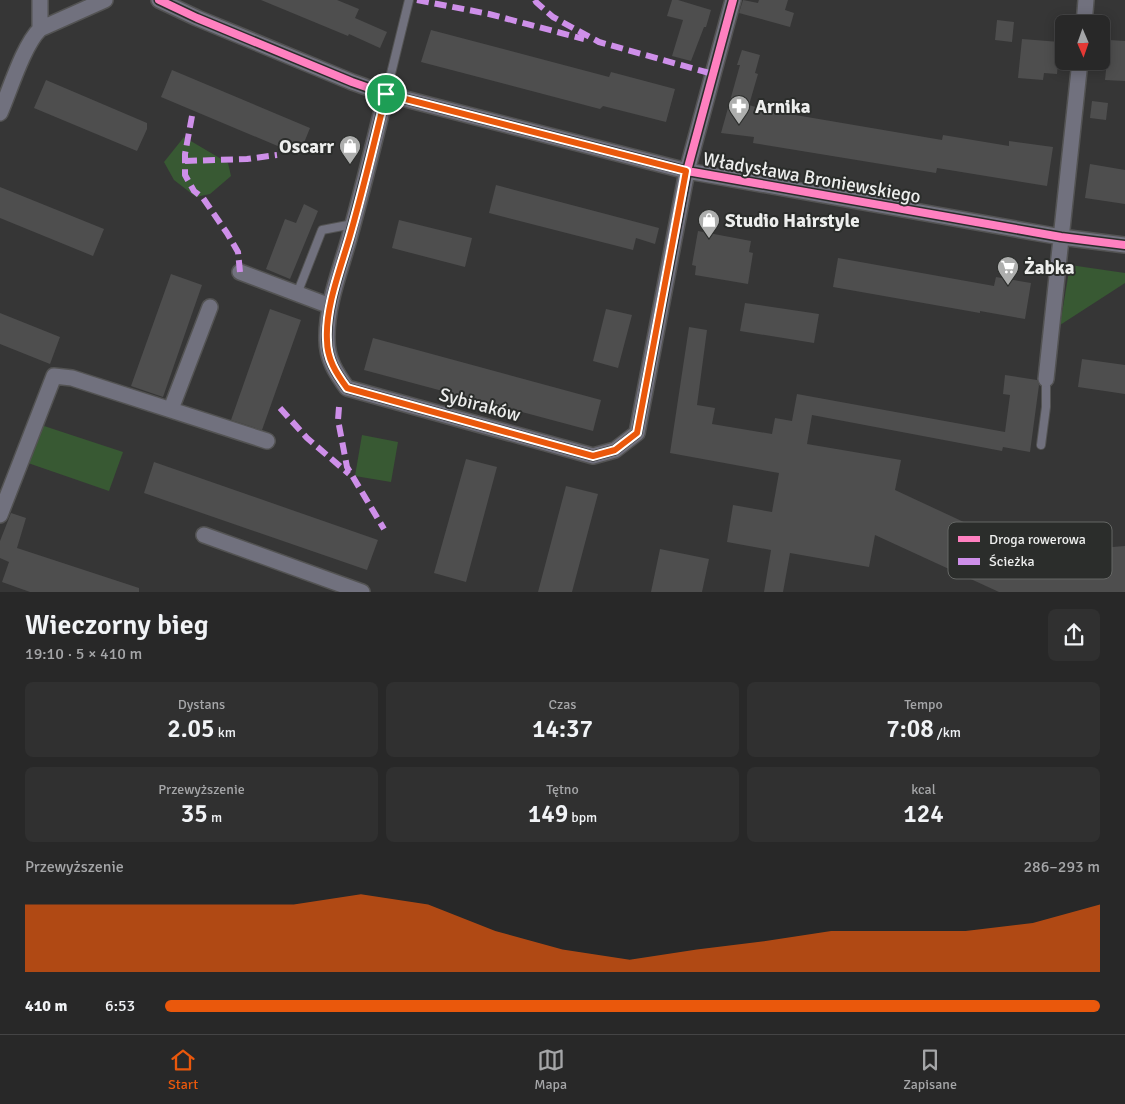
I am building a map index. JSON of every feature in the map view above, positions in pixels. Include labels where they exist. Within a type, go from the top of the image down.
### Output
[{"type":"street","points":[[40,0],[40,29]]},
{"type":"street","points":[[0,113],[35,34],[40,29],[105,0]]},
{"type":"street","name":"Władysława Broniewskiego","points":[[159,0],[170,7],[242,37],[386,94],[686,171],[1061,238],[1125,246]]},
{"type":"street","name":"Sybiraków","points":[[386,94],[330,306],[326,339],[329,357],[335,371],[347,388],[593,456],[615,450],[637,433],[686,171],[733,0]]},
{"type":"street","points":[[1085,15],[1086,0]]},
{"type":"street","points":[[1046,379],[1079,70]]},
{"type":"street","points":[[240,272],[330,306]]},
{"type":"street","points":[[171,409],[210,307]]},
{"type":"street","points":[[0,515],[54,376],[72,378],[267,441]]},
{"type":"street","points":[[204,536],[362,592]]},
{"type":"lane","points":[[386,94],[409,0]]},
{"type":"lane","points":[[297,294],[322,230],[353,224]]},
{"type":"lane","points":[[1041,445],[1046,407],[1046,379]]},
{"type":"green space","points":[[184,137],[228,163],[231,176],[210,194],[196,197],[174,180],[164,162]]},
{"type":"green space","points":[[1070,265],[1125,273],[1125,283],[1060,325]]},
{"type":"green space","points":[[41,425],[123,452],[109,491],[28,463]]},
{"type":"green space","points":[[362,435],[398,442],[391,482],[355,476]]},
{"type":"building","points":[[261,0],[337,0],[359,9],[355,18],[387,32],[380,48]]},
{"type":"building","points":[[672,0],[711,10],[706,27],[704,27],[691,61],[672,56],[683,20],[667,16]]},
{"type":"building","points":[[743,0],[758,3],[759,0],[788,0],[785,10],[794,13],[790,27],[739,13]]},
{"type":"building","points":[[997,20],[1014,22],[1012,42],[995,40]]},
{"type":"building","points":[[431,30],[609,77],[611,72],[675,89],[666,122],[603,106],[600,109],[421,62]]},
{"type":"building","points":[[1022,39],[1055,42],[1055,70],[1057,70],[1057,74],[1044,73],[1043,80],[1018,78]]},
{"type":"building","points":[[1110,40],[1125,41],[1125,81],[1105,80],[1106,70],[1110,70]]},
{"type":"building","points":[[742,50],[760,55],[755,73],[758,74],[749,105],[766,110],[942,140],[943,135],[1009,146],[1009,141],[1053,147],[1047,186],[937,168],[936,173],[753,143],[754,137],[721,133],[740,65],[737,65]]},
{"type":"building","points":[[172,70],[310,128],[299,155],[161,97]]},
{"type":"building","points":[[46,80],[147,123],[147,129],[137,151],[34,108]]},
{"type":"building","points":[[1092,101],[1108,103],[1106,120],[1090,118]]},
{"type":"building","points":[[1090,164],[1125,170],[1125,204],[1085,198]]},
{"type":"building","points":[[496,185],[659,228],[655,244],[636,238],[633,250],[489,213]]},
{"type":"building","points":[[0,187],[104,229],[93,256],[0,218]]},
{"type":"building","points":[[304,204],[318,211],[290,279],[266,269],[285,219],[296,223]]},
{"type":"building","points":[[399,220],[472,238],[465,267],[392,248]]},
{"type":"building","points":[[698,231],[751,241],[749,252],[753,253],[748,284],[695,275],[696,266],[692,265]]},
{"type":"building","points":[[838,258],[994,286],[996,277],[1031,283],[1025,319],[833,287]]},
{"type":"building","points":[[171,274],[202,285],[163,397],[131,386]]},
{"type":"building","points":[[745,303],[819,314],[814,343],[740,331]]},
{"type":"building","points":[[270,309],[301,320],[262,430],[231,420]]},
{"type":"building","points":[[606,309],[632,315],[618,368],[593,361]]},
{"type":"building","points":[[0,313],[60,337],[50,364],[0,344]]},
{"type":"building","points":[[689,327],[707,330],[697,405],[715,408],[712,424],[772,434],[775,418],[792,421],[797,394],[1005,432],[1010,395],[1003,394],[1005,375],[1037,380],[1039,385],[1030,452],[1003,447],[1002,451],[812,415],[807,444],[901,460],[895,490],[964,522],[948,522],[948,569],[875,535],[869,567],[790,553],[783,592],[764,592],[771,550],[727,542],[733,505],[772,512],[779,473],[670,453]]},
{"type":"building","points":[[373,338],[601,400],[593,431],[364,370]]},
{"type":"building","points":[[1082,359],[1125,365],[1125,394],[1078,387]]},
{"type":"building","points":[[466,459],[497,467],[466,582],[434,573]]},
{"type":"building","points":[[154,462],[378,540],[367,570],[144,493]]},
{"type":"building","points":[[566,486],[598,494],[572,592],[538,592]]},
{"type":"building","points":[[11,513],[26,518],[17,548],[139,588],[139,592],[30,592],[2,582],[9,562],[0,558],[0,541]]},
{"type":"building","points":[[1125,546],[1125,592],[999,592],[971,579],[1112,579],[1112,547]]},
{"type":"building","points":[[660,549],[709,559],[702,592],[651,592]]},
{"type":"marked path","points":[[417,0],[489,14],[584,39]]},
{"type":"marked path","points":[[535,0],[553,17],[599,42],[713,74]]},
{"type":"marked path","points":[[192,116],[185,154],[185,175],[194,191],[203,198],[238,252],[240,272]]},
{"type":"marked path","points":[[185,161],[247,159],[277,155]]},
{"type":"marked path","points":[[339,407],[338,420],[347,467],[384,529]]},
{"type":"marked path","points":[[280,408],[307,438],[349,474]]},
{"type":"cycle path","points":[[159,0],[197,18],[352,82],[386,94],[687,171],[1061,237],[1125,245]]},
{"type":"cycle path","points":[[386,94],[329,314],[327,347],[330,360],[336,371],[347,388],[593,456],[615,450],[637,433],[687,171],[733,0]]},
{"type":"place","name":"Arnika","points":[[739,125]]},
{"type":"place","name":"Oscarr","points":[[350,165]]},
{"type":"place","name":"Studio Hairstyle","points":[[709,239]]},
{"type":"place","name":"Żabka","points":[[1008,286]]},
{"type":"route","points":[[386,94],[686,171],[637,433],[615,450],[593,456],[347,388],[335,371],[329,357],[326,339],[330,306],[363,188],[386,94]]}]
